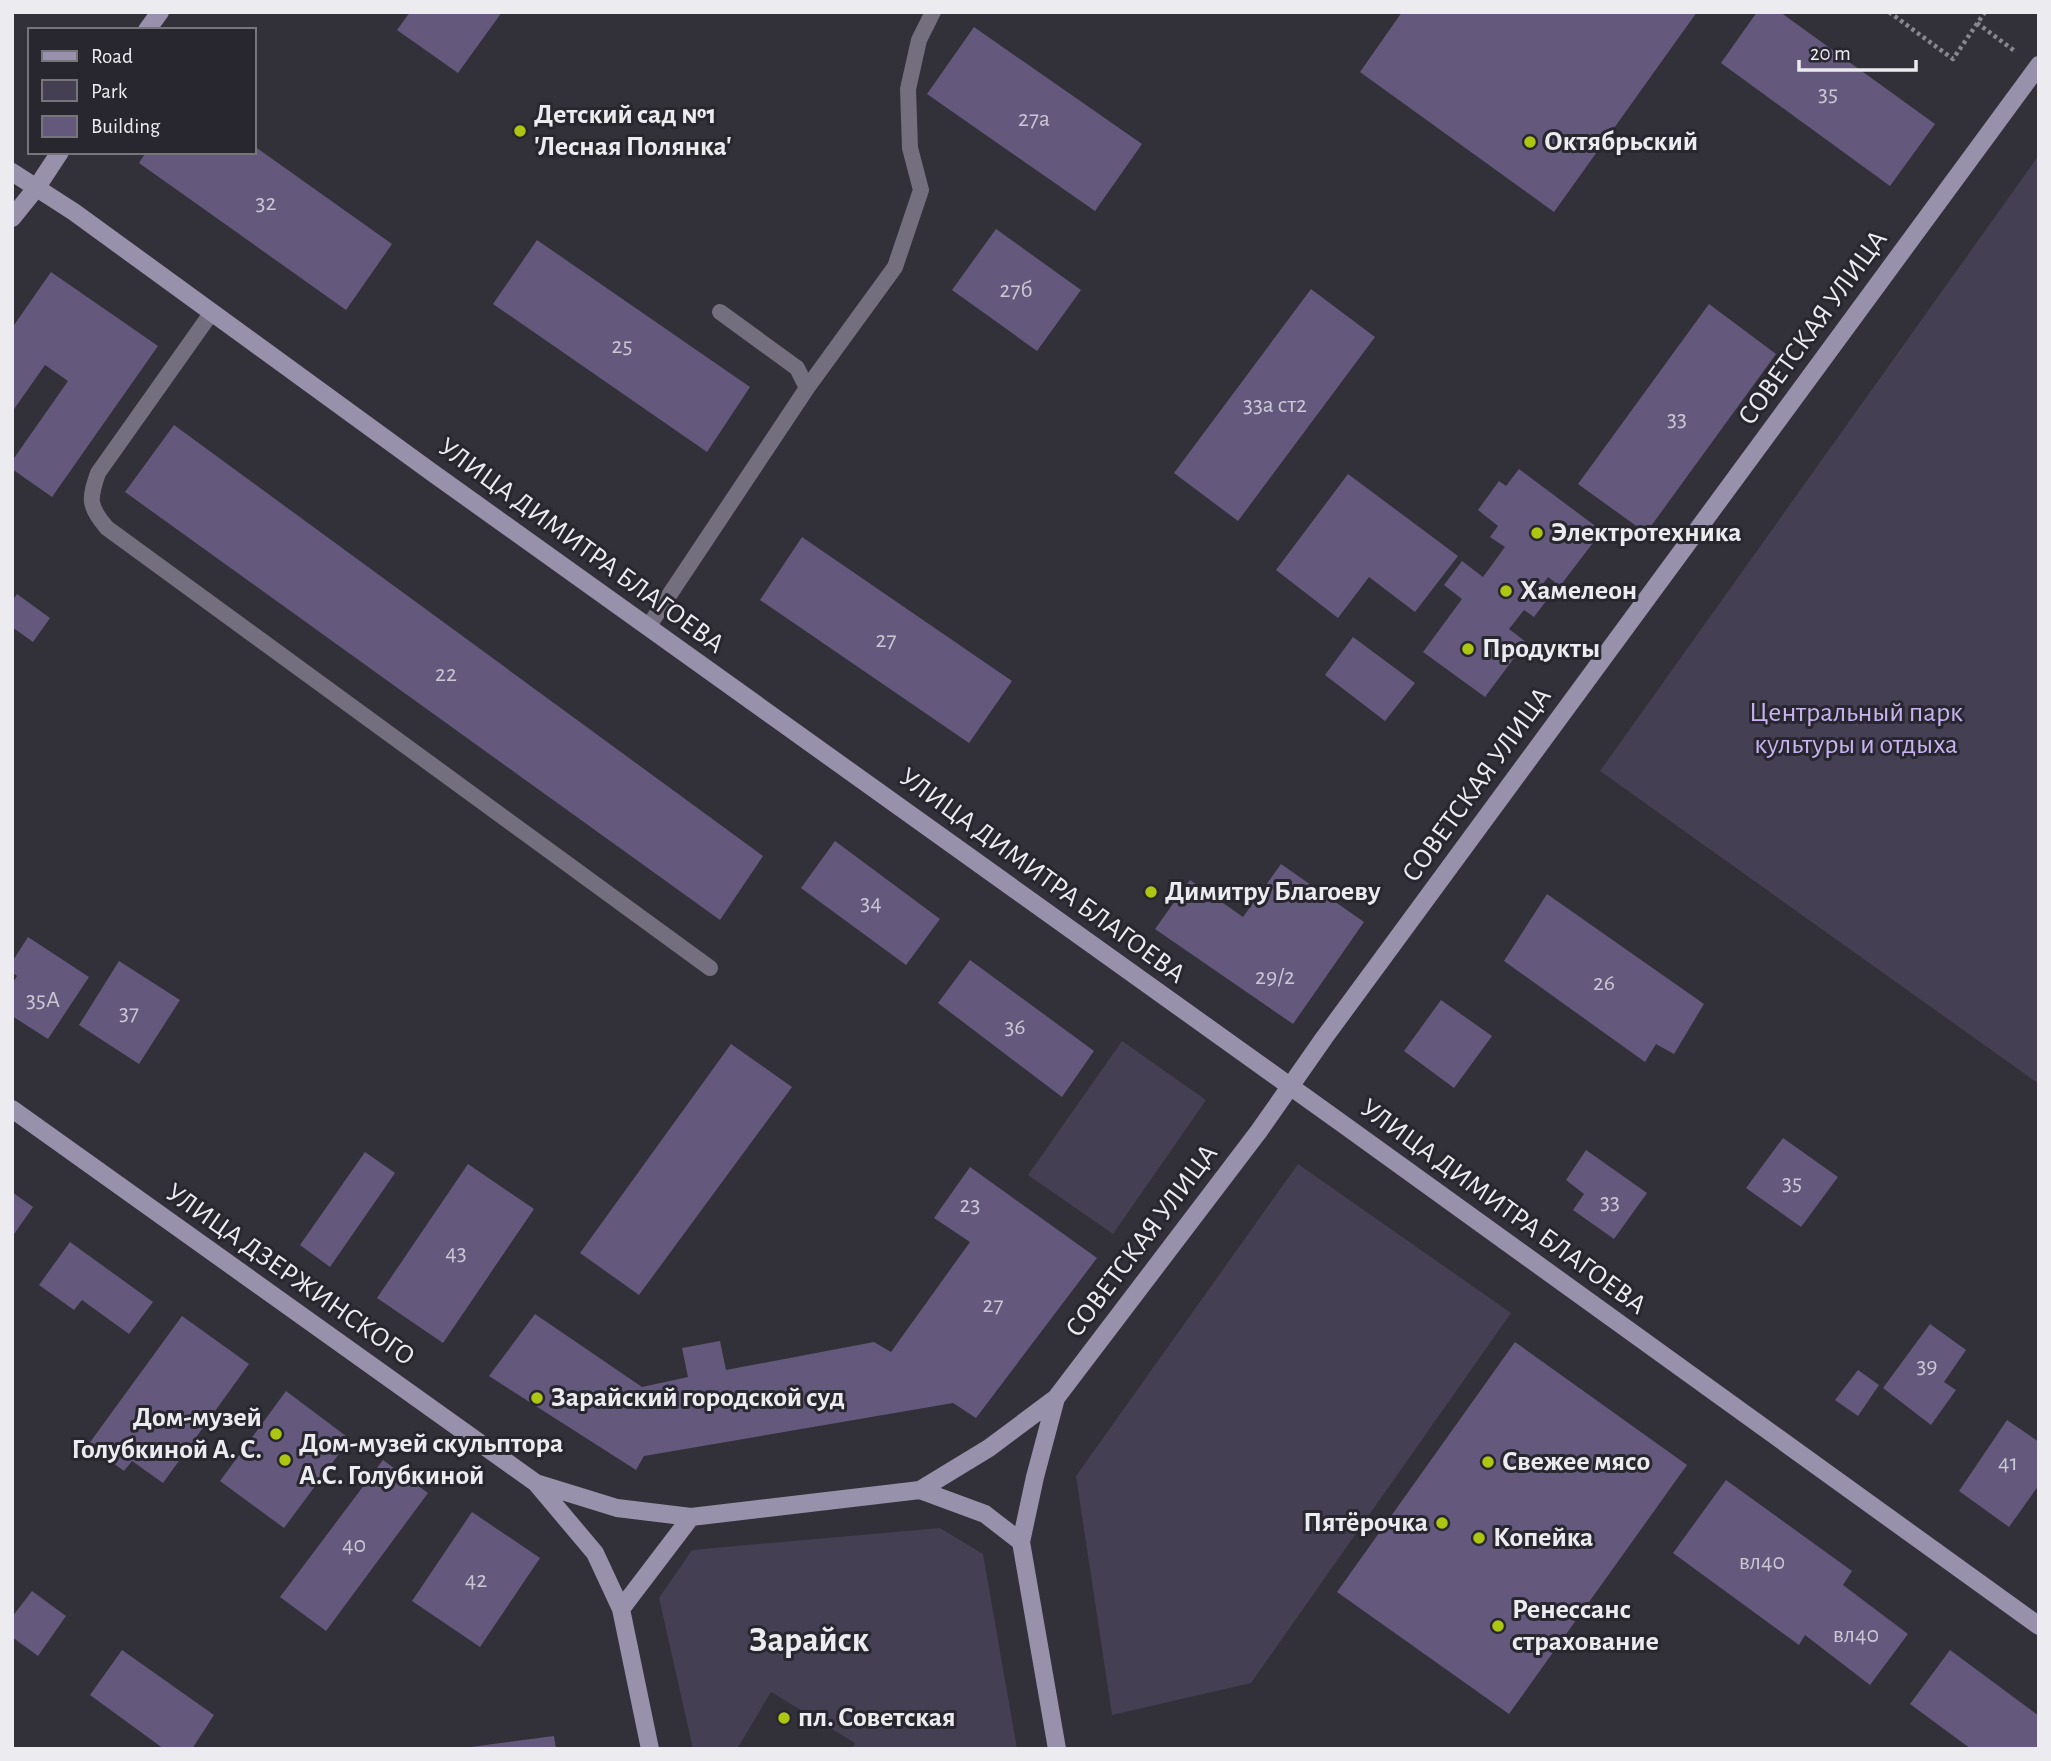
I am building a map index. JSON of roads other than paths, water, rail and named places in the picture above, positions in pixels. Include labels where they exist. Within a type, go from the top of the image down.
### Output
[{"type":"street","points":[[148,28],[160,12]]},
{"type":"street","name":"СОВЕТСКАЯ УЛИЦА","points":[[920,1490],[989,1448],[1056,1398],[1259,1130],[2038,66]]},
{"type":"street","points":[[12,218],[59,154]]},
{"type":"street","name":"УЛИЦА ДИМИТРА БЛАГОЕВА","points":[[12,172],[74,212],[429,471],[2039,1626]]},
{"type":"street","name":"УЛИЦА ДЗЕРЖИНСКОГО","points":[[12,1109],[536,1483],[595,1553],[621,1609],[650,1749]]},
{"type":"street","name":"СОВЕТСКАЯ УЛИЦА","points":[[1021,1542],[1056,1398]]},
{"type":"street","name":"УЛИЦА ДЗЕРЖИНСКОГО","points":[[536,1483],[617,1508],[691,1517],[920,1490]]},
{"type":"street","points":[[920,1490],[985,1514],[1021,1542],[1057,1749]]},
{"type":"street","points":[[621,1609],[691,1517]]},
{"type":"lane","points":[[648,627],[807,388],[895,267],[921,190],[910,148],[908,89],[919,40],[933,12]]},
{"type":"lane","points":[[212,312],[98,472],[92,491],[93,512],[107,528],[710,968]]},
{"type":"lane","points":[[720,312],[797,368],[807,388]]},
{"type":"place","name":"Детский сад №1 'Лесная Полянка'","points":[[520,131]]},
{"type":"place","name":"Октябрьский","points":[[1530,142]]},
{"type":"place","name":"Электротехника","points":[[1537,533]]},
{"type":"place","name":"Хамелеон","points":[[1506,591]]},
{"type":"place","name":"Продукты","points":[[1468,649]]},
{"type":"place","name":"Димитру Благоеву","points":[[1151,892]]},
{"type":"place","name":"Зарайский городской суд","points":[[537,1398]]},
{"type":"place","name":"Дом-музей Голубкиной А. С.","points":[[276,1434]]},
{"type":"place","name":"Дом-музей скульптора А.С. Голубкиной","points":[[285,1460]]},
{"type":"place","name":"Свежее мясо","points":[[1488,1462]]},
{"type":"place","name":"Пятёрочка","points":[[1442,1523]]},
{"type":"place","name":"Копейка","points":[[1479,1538]]},
{"type":"place","name":"Ренессанс страхование","points":[[1498,1626]]},
{"type":"place","name":"пл. Советская","points":[[784,1718]]},
{"type":"district","name":"Зарайск","points":[[809,1640]]},
{"type":"park label","name":"Центральный парк культуры и отдыха","points":[[1856,729]]}]
